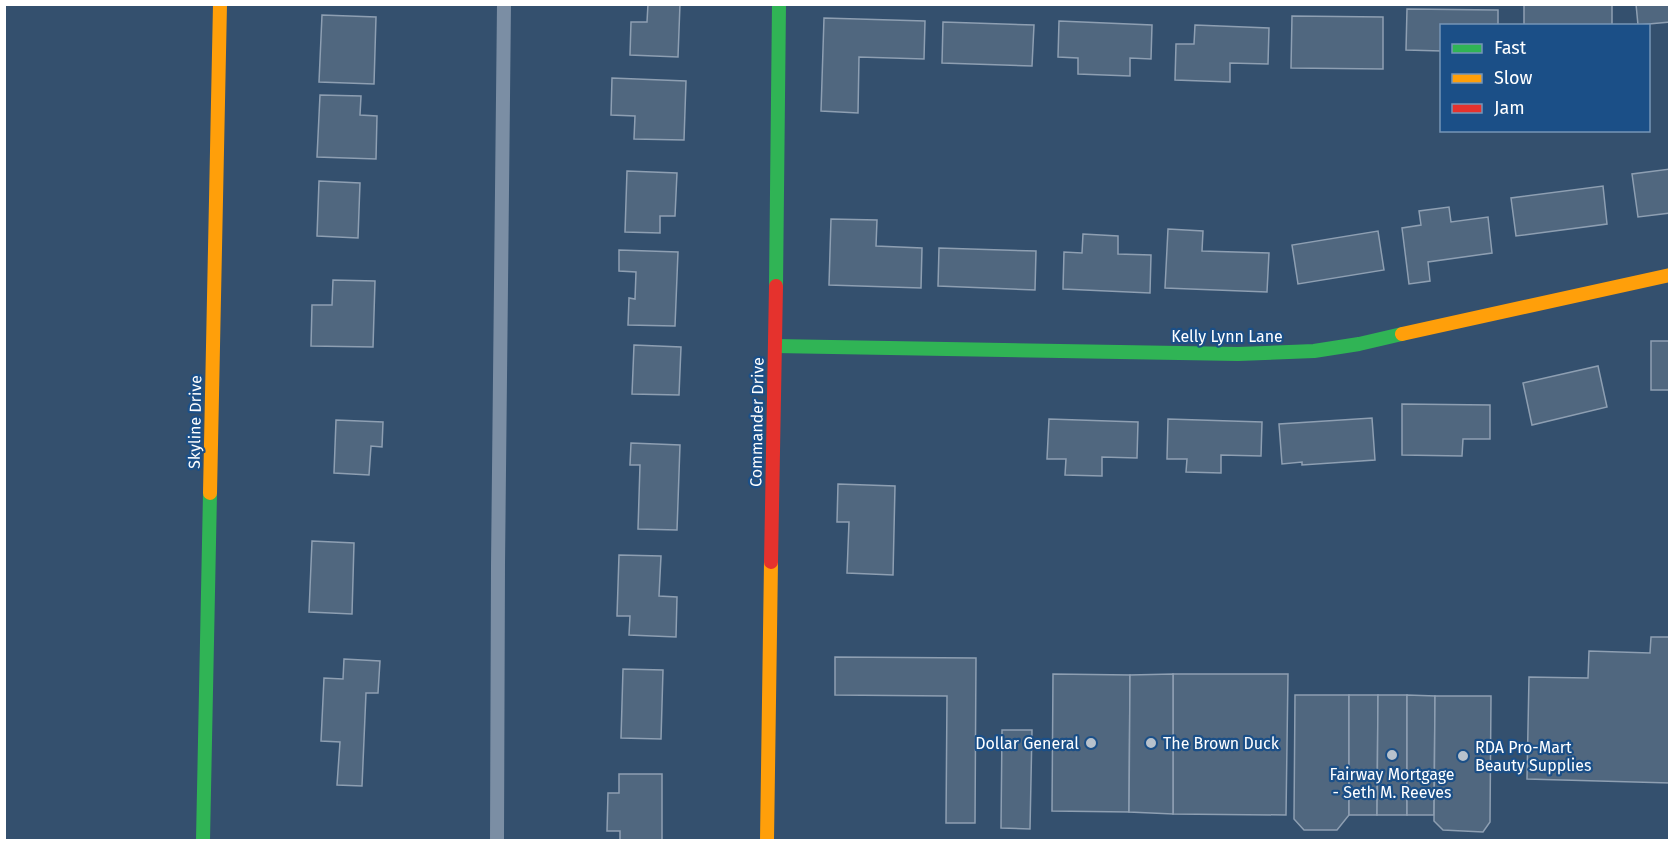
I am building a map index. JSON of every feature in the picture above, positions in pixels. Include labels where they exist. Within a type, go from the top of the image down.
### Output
[{"type":"street","name":"Skyline Drive","points":[[203,840],[220,4]]},
{"type":"street","name":"Commander Drive","points":[[767,840],[779,4]]},
{"type":"street","name":"Kelly Lynn Lane","points":[[775,346],[1238,354],[1314,351],[1359,344],[1670,275]]},
{"type":"lane","points":[[497,840],[504,4]]},
{"type":"building","points":[[648,4],[680,4],[678,57],[630,55],[631,22],[647,22]]},
{"type":"building","points":[[1524,4],[1612,4],[1612,24],[1524,24]]},
{"type":"building","points":[[1636,4],[1670,4],[1670,22],[1638,24]]},
{"type":"building","points":[[1407,9],[1498,10],[1498,24],[1440,24],[1440,51],[1406,50]]},
{"type":"building","points":[[322,15],[376,17],[374,84],[319,82]]},
{"type":"building","points":[[1292,16],[1383,17],[1383,69],[1291,68]]},
{"type":"building","points":[[824,18],[925,21],[924,59],[859,57],[858,113],[821,111]]},
{"type":"building","points":[[1059,21],[1152,25],[1151,59],[1130,58],[1130,76],[1078,74],[1078,58],[1058,57]]},
{"type":"building","points":[[943,22],[1034,25],[1032,66],[942,63]]},
{"type":"building","points":[[1195,25],[1269,28],[1268,64],[1230,63],[1230,82],[1175,80],[1176,44],[1194,44]]},
{"type":"building","points":[[612,78],[686,81],[684,140],[634,139],[635,116],[611,115]]},
{"type":"building","points":[[320,95],[361,96],[360,115],[377,116],[376,159],[317,157]]},
{"type":"building","points":[[1670,169],[1670,213],[1638,217],[1632,174]]},
{"type":"building","points":[[627,171],[677,173],[675,216],[660,216],[660,233],[625,232]]},
{"type":"building","points":[[319,181],[360,183],[358,238],[317,236]]},
{"type":"building","points":[[1603,186],[1607,224],[1516,236],[1511,198]]},
{"type":"building","points":[[1449,207],[1451,222],[1488,217],[1492,253],[1428,262],[1430,281],[1409,284],[1402,228],[1421,225],[1419,211]]},
{"type":"building","points":[[831,219],[877,220],[876,246],[922,248],[921,288],[829,285]]},
{"type":"building","points":[[1168,229],[1203,231],[1202,251],[1269,253],[1267,292],[1165,288]]},
{"type":"building","points":[[1378,231],[1384,270],[1298,284],[1292,245]]},
{"type":"building","points":[[1083,234],[1118,236],[1118,254],[1151,255],[1150,293],[1063,289],[1064,252],[1082,253]]},
{"type":"building","points":[[939,248],[1036,251],[1035,290],[938,286]]},
{"type":"building","points":[[619,250],[678,252],[675,326],[628,325],[629,298],[635,299],[636,272],[619,271]]},
{"type":"building","points":[[333,280],[375,281],[373,347],[311,346],[312,305],[332,305]]},
{"type":"building","points":[[1651,341],[1670,341],[1670,390],[1651,390]]},
{"type":"building","points":[[634,345],[681,347],[679,395],[632,394]]},
{"type":"building","points":[[1598,366],[1607,407],[1532,425],[1523,383]]},
{"type":"building","points":[[1402,404],[1490,405],[1490,439],[1463,439],[1462,456],[1402,455]]},
{"type":"building","points":[[1372,418],[1375,460],[1302,465],[1302,462],[1282,464],[1279,424]]},
{"type":"building","points":[[1049,419],[1138,422],[1137,458],[1102,457],[1102,476],[1065,475],[1066,459],[1047,459]]},
{"type":"building","points":[[1168,419],[1262,422],[1261,456],[1221,455],[1221,473],[1186,472],[1187,459],[1167,459]]},
{"type":"building","points":[[336,420],[383,422],[382,447],[371,446],[369,475],[334,473]]},
{"type":"building","points":[[631,443],[680,445],[677,530],[638,529],[640,465],[630,465]]},
{"type":"building","points":[[838,484],[895,486],[893,575],[847,573],[849,522],[837,522]]},
{"type":"building","points":[[312,541],[354,543],[352,614],[309,612]]},
{"type":"building","points":[[619,555],[661,556],[659,596],[677,597],[676,637],[629,635],[630,616],[617,616]]},
{"type":"building","points":[[1651,637],[1670,637],[1670,783],[1527,779],[1529,677],[1588,678],[1589,651],[1650,653]]},
{"type":"building","points":[[835,657],[976,658],[975,823],[946,823],[947,696],[835,695]]},
{"type":"building","points":[[344,659],[380,661],[378,693],[366,693],[362,786],[337,785],[340,742],[321,741],[324,678],[343,679]]},
{"type":"building","points":[[623,669],[663,670],[661,739],[621,738]]},
{"type":"building","name":"Dollar General","points":[[1053,674],[1130,675],[1129,812],[1052,811]]},
{"type":"building","points":[[1173,674],[1288,674],[1286,815],[1173,814]]},
{"type":"building","name":"The Brown Duck","points":[[1173,674],[1173,814],[1129,812],[1130,675]]},
{"type":"building","points":[[1295,695],[1349,695],[1349,815],[1337,830],[1304,830],[1294,819]]},
{"type":"building","points":[[1349,695],[1378,695],[1377,815],[1349,815]]},
{"type":"building","name":"Fairway Mortgage - Seth M. Reeves","points":[[1378,695],[1407,695],[1407,815],[1377,815]]},
{"type":"building","points":[[1407,695],[1435,696],[1434,815],[1407,815]]},
{"type":"building","name":"RDA Pro-Mart Beauty Supplies","points":[[1435,696],[1491,696],[1490,822],[1483,832],[1443,830],[1434,821]]},
{"type":"building","points":[[1002,730],[1032,730],[1030,829],[1001,828]]},
{"type":"building","points":[[619,774],[662,774],[662,840],[620,840],[620,831],[607,831],[608,793],[619,793]]},
{"type":"traffic: fast","points":[[776,286],[779,4]]},
{"type":"traffic: fast","points":[[775,346],[1238,354],[1314,351],[1402,334]]},
{"type":"traffic: fast","points":[[203,840],[210,493]]},
{"type":"traffic: slow","points":[[210,493],[220,4]]},
{"type":"traffic: slow","points":[[1402,334],[1670,275]]},
{"type":"traffic: slow","points":[[767,840],[771,562]]},
{"type":"traffic: jam","points":[[771,562],[776,286]]},
{"type":"place","name":"Dollar General","points":[[1091,743]]},
{"type":"place","name":"The Brown Duck","points":[[1151,743]]},
{"type":"place","name":"Fairway Mortgage - Seth M. Reeves","points":[[1392,755]]},
{"type":"place","name":"RDA Pro-Mart Beauty Supplies","points":[[1463,756]]}]
